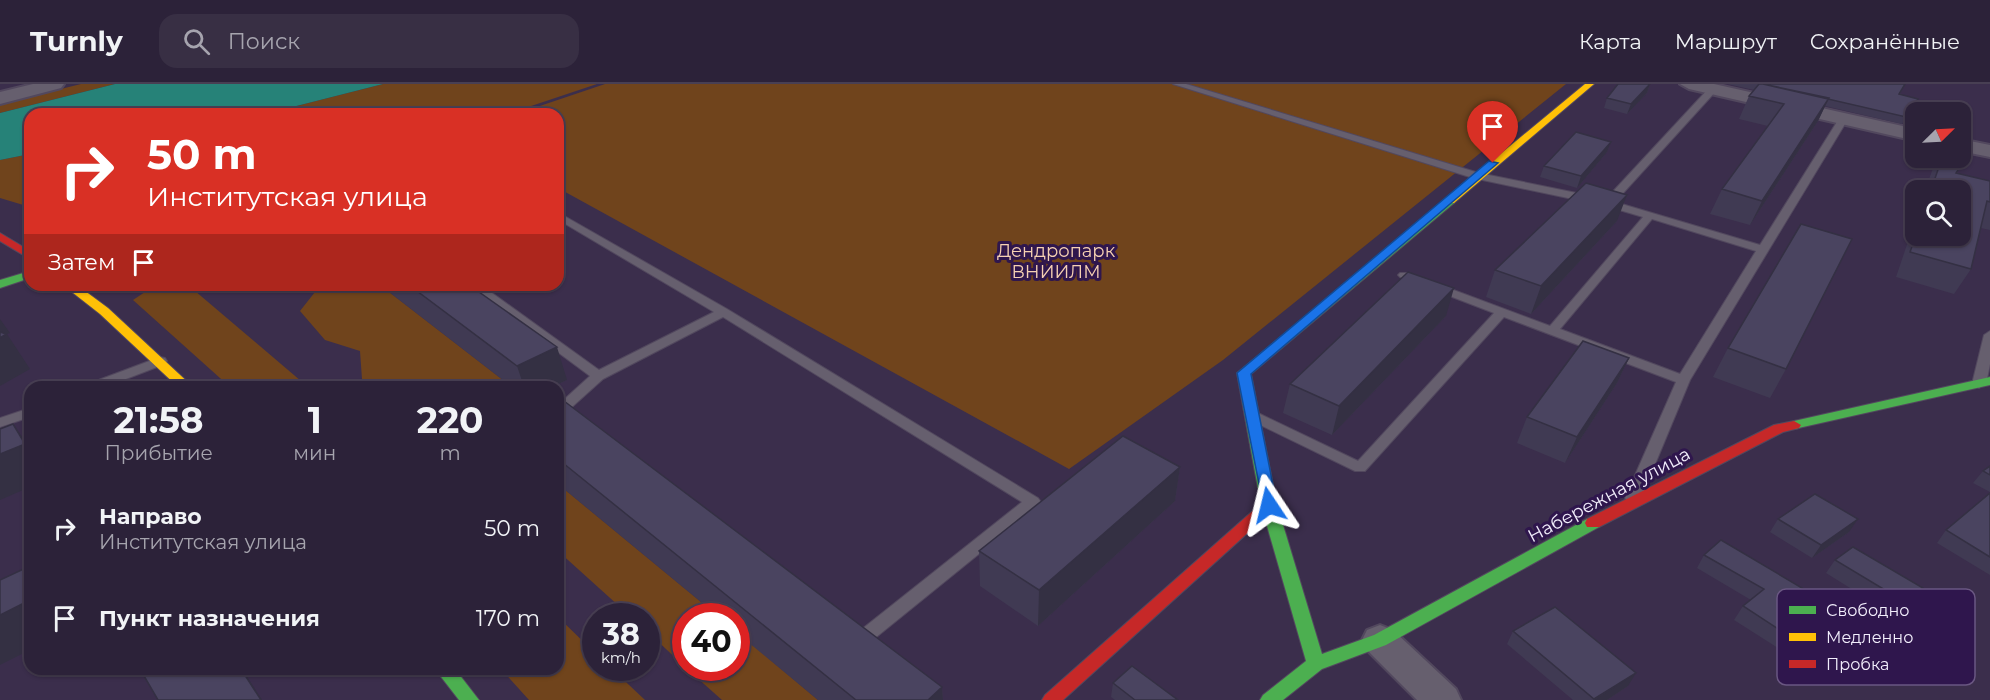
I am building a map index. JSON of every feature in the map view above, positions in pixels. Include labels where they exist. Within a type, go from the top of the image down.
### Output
[{"type":"street","points":[[0,98],[56,84]]},
{"type":"street","points":[[1316,664],[1269,505],[1254,416],[1244,373],[1477,176],[1590,84]]},
{"type":"street","points":[[1689,84],[1905,133]]},
{"type":"street","points":[[1971,147],[1990,151]]},
{"type":"street","points":[[0,236],[24,252]]},
{"type":"street","points":[[0,284],[24,276]]},
{"type":"street","points":[[77,291],[104,311],[180,381]]},
{"type":"street","name":"Набережная улица","points":[[1269,700],[1316,664],[1380,640],[1631,502],[1779,428],[1984,382]]},
{"type":"street","points":[[1052,700],[1269,505]]},
{"type":"street","points":[[1380,640],[1442,700]]},
{"type":"street","points":[[449,675],[470,700]]},
{"type":"lane","points":[[1177,84],[1477,176],[1608,203],[1763,249]]},
{"type":"lane","points":[[1197,90],[1209,84]]},
{"type":"lane","points":[[1608,203],[1713,89]]},
{"type":"lane","points":[[1631,502],[1683,380],[1842,119]]},
{"type":"lane","points":[[1552,331],[1650,215]]},
{"type":"lane","points":[[566,220],[723,312],[1033,502],[858,642]]},
{"type":"lane","points":[[1404,275],[1683,380]]},
{"type":"lane","points":[[481,291],[598,376]]},
{"type":"lane","points":[[564,413],[598,376],[723,312]]},
{"type":"lane","points":[[1254,416],[1360,468],[1502,312]]},
{"type":"lane","points":[[1984,382],[1990,335]]},
{"type":"lane","points":[[108,381],[160,361]]},
{"type":"lane","points":[[0,423],[24,414]]},
{"type":"green space","points":[[81,84],[115,84],[0,113],[0,104]]},
{"type":"green space","points":[[383,84],[597,84],[525,108],[289,108]]},
{"type":"green space","name":"Дендропарк ВНИИЛМ","points":[[605,84],[1566,84],[1223,360],[1069,469],[564,191],[564,108],[534,108]]},
{"type":"green space","points":[[24,155],[24,205],[0,198],[0,160]]},
{"type":"green space","points":[[195,291],[301,381],[223,381],[133,300],[145,292]]},
{"type":"green space","points":[[388,291],[504,381],[364,381],[362,379],[360,351],[325,340],[300,311],[315,292]]},
{"type":"green space","points":[[564,489],[702,603],[672,603],[672,655],[660,643],[660,603],[616,603],[564,556]]},
{"type":"green space","points":[[564,623],[582,640],[582,681],[625,681],[645,700],[529,700],[506,675],[564,675]]},
{"type":"green space","points":[[750,643],[818,700],[722,700],[701,681],[750,681]]},
{"type":"shaded area","points":[[115,84],[383,84],[289,108],[24,108],[24,155],[0,160],[0,113]]},
{"type":"building","points":[[1618,84],[1650,84],[1631,104],[1607,98]]},
{"type":"building","points":[[1759,84],[1829,98],[1762,201],[1722,189],[1784,104],[1749,96]]},
{"type":"building","points":[[1763,84],[1905,84],[1899,94],[1918,99],[1916,102],[1905,102],[1905,117]]},
{"type":"building","points":[[1576,132],[1611,142],[1581,176],[1544,166]]},
{"type":"building","points":[[1939,168],[1959,168],[1956,173],[1990,181],[1990,202],[1987,201],[1971,269],[1910,252],[1912,246],[1971,246],[1971,180],[1934,180]]},
{"type":"building","points":[[1586,183],[1627,195],[1541,286],[1495,270]]},
{"type":"building","points":[[1801,224],[1852,239],[1786,369],[1728,348]]},
{"type":"building","points":[[1408,272],[1454,288],[1339,406],[1290,384]]},
{"type":"building","points":[[417,291],[478,291],[557,347],[517,366]]},
{"type":"building","points":[[1583,341],[1629,358],[1577,437],[1527,417]]},
{"type":"building","points":[[564,401],[942,687],[928,700],[856,700],[750,614],[750,603],[736,603],[564,464]]},
{"type":"building","points":[[13,424],[24,444],[0,454],[0,429]]},
{"type":"building","points":[[1123,436],[1180,467],[1039,590],[979,551]]},
{"type":"building","points":[[1990,466],[1990,475],[1983,471]]},
{"type":"building","points":[[1990,493],[1990,557],[1946,530]]},
{"type":"building","points":[[1815,494],[1858,519],[1821,545],[1778,519]]},
{"type":"building","points":[[1721,540],[1804,589],[1777,589],[1777,628],[1743,606],[1764,589],[1704,555]]},
{"type":"building","points":[[1853,547],[1923,588],[1883,589],[1835,560]]},
{"type":"building","points":[[24,569],[24,603],[0,615],[0,580]]},
{"type":"building","points":[[1555,607],[1636,673],[1594,699],[1513,631]]},
{"type":"building","points":[[1132,666],[1178,700],[1135,700],[1113,683]]},
{"type":"building","points":[[143,675],[245,675],[261,700],[158,700]]},
{"type":"traffic: fast","points":[[1316,664],[1269,505],[1244,373],[1450,201]]},
{"type":"traffic: fast","points":[[0,284],[24,276]]},
{"type":"traffic: fast","points":[[1794,425],[1990,381]]},
{"type":"traffic: fast","points":[[1269,700],[1316,664],[1380,640],[1593,523]]},
{"type":"traffic: fast","points":[[449,675],[470,700]]},
{"type":"traffic: slow","points":[[1450,201],[1590,84]]},
{"type":"traffic: slow","points":[[77,291],[104,311],[180,381]]},
{"type":"traffic: jam","points":[[0,236],[24,252]]},
{"type":"traffic: jam","points":[[1593,523],[1779,428],[1794,425]]},
{"type":"traffic: jam","points":[[1051,700],[1269,505]]},
{"type":"route","points":[[1269,505],[1254,416],[1244,373],[1493,163]]}]
